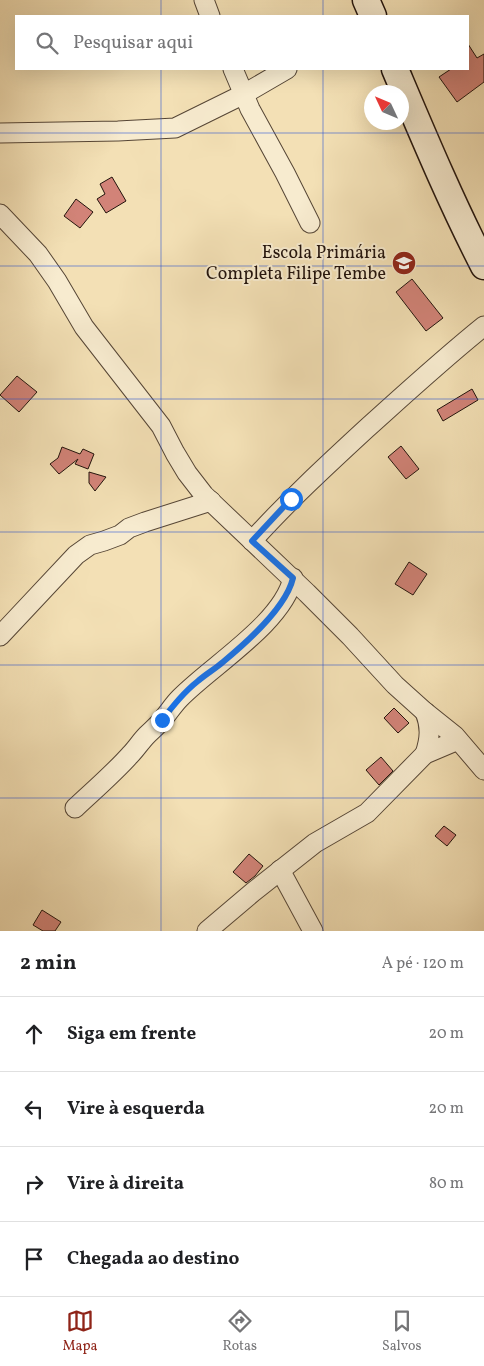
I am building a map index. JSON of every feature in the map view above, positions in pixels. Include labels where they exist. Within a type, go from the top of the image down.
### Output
[{"type":"street","points":[[204,0],[210,15]]},
{"type":"street","points":[[366,0],[373,15]]},
{"type":"street","points":[[233,70],[250,108],[310,223]]},
{"type":"street","points":[[0,133],[175,128],[244,94],[285,70]]},
{"type":"street","points":[[395,70],[425,140],[484,266]]},
{"type":"street","points":[[0,214],[38,254],[57,281],[84,327],[161,426],[187,473],[211,502],[293,578],[395,685],[458,740],[484,770]]},
{"type":"street","points":[[252,541],[285,505],[354,440],[448,355],[484,326]]},
{"type":"street","points":[[191,506],[198,487]]},
{"type":"street","points":[[0,636],[76,555],[90,545],[120,535],[129,528],[145,522],[191,506],[211,502]]},
{"type":"street","points":[[75,808],[130,756],[178,700],[198,680],[223,662],[275,611],[291,586],[293,578]]},
{"type":"street","points":[[425,712],[430,729],[426,754]]},
{"type":"street","points":[[207,931],[245,898],[315,843],[367,813],[426,754],[458,740]]},
{"type":"street","points":[[280,870],[313,931]]},
{"type":"building","points":[[469,46],[477,58],[484,54],[484,82],[457,102],[439,77],[450,70],[469,70]]},
{"type":"building","points":[[112,177],[126,201],[106,213],[97,199],[105,194],[100,184]]},
{"type":"building","points":[[76,199],[93,212],[80,228],[64,216]]},
{"type":"building","points":[[412,279],[443,318],[426,331],[396,292]]},
{"type":"building","points":[[17,376],[37,392],[19,412],[0,395]]},
{"type":"building","points":[[472,389],[478,400],[443,421],[437,410]]},
{"type":"building","points":[[401,446],[419,469],[406,479],[388,457]]},
{"type":"building","points":[[62,447],[80,454],[83,449],[94,454],[88,469],[75,464],[78,459],[59,474],[50,464],[58,458]]},
{"type":"building","points":[[89,472],[106,477],[95,491],[89,483]]},
{"type":"building","points":[[409,562],[427,574],[413,595],[395,584]]},
{"type":"building","points":[[394,708],[409,723],[398,733],[384,718]]},
{"type":"building","points":[[381,757],[393,771],[379,785],[366,770]]},
{"type":"building","points":[[444,826],[456,835],[447,846],[435,836]]},
{"type":"building","points":[[249,854],[263,866],[246,883],[233,872]]},
{"type":"building","points":[[42,910],[61,922],[55,931],[43,931],[33,925]]},
{"type":"place","name":"Escola Primária Completa Filipe Tembe","points":[[404,263]]},
{"type":"route","points":[[162,720],[198,680],[223,662],[259,628],[275,611],[291,586],[293,578],[252,541],[291,499]]}]
